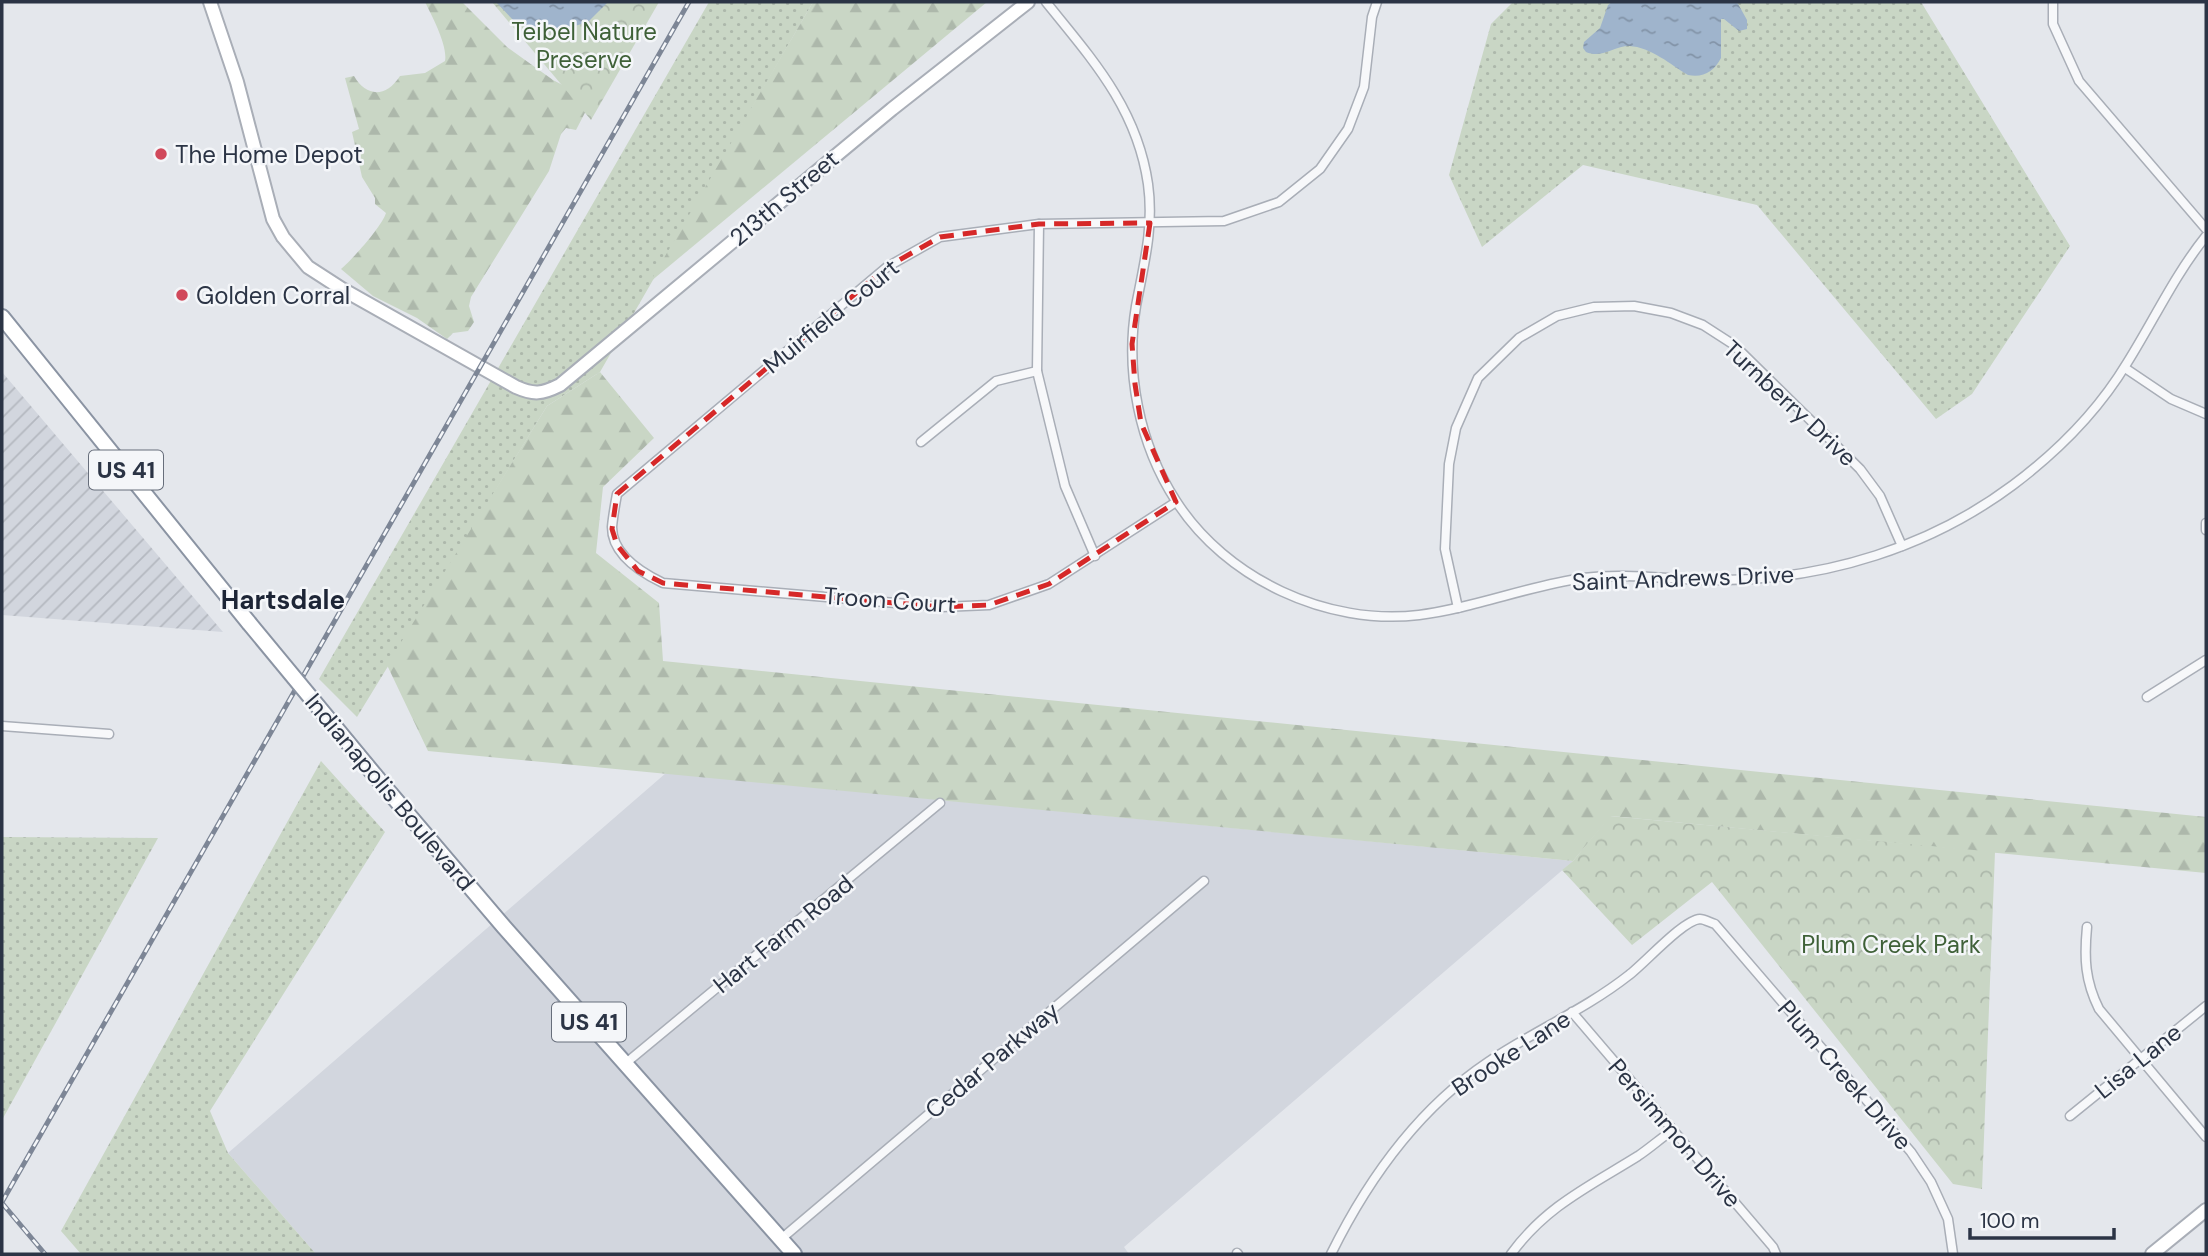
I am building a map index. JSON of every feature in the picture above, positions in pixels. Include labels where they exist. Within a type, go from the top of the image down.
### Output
[{"type":"highway","name":"Indianapolis Boulevard","points":[[2,317],[249,623],[503,927],[794,1254]]},
{"type":"street","name":"213th Street","points":[[211,2],[237,82],[273,219],[298,255],[315,272],[342,289],[516,387],[542,395],[560,385],[892,109],[1028,2]]},
{"type":"street","name":"Saint Andrews Drive","points":[[1046,2],[1108,80],[1123,107],[1143,160],[1150,223],[1132,344],[1135,384],[1141,423],[1157,465],[1176,502],[1231,560],[1276,589],[1302,600],[1374,616],[1410,616],[1458,608],[1521,590],[1585,578],[1648,576],[1728,580],[1809,573],[1834,569],[1940,530],[2012,485],[2069,437],[2125,368],[2164,296],[2206,236]]},
{"type":"street","name":"Muirfield Court","points":[[614,520],[617,494],[887,267],[940,237],[1039,224],[1224,221],[1279,202],[1320,169],[1348,129],[1364,87],[1372,17],[1377,2]]},
{"type":"street","points":[[2053,2],[2053,24],[2079,81],[2206,229]]},
{"type":"street","points":[[1039,224],[1037,371],[1065,486],[1095,556]]},
{"type":"street","name":"Turnberry Drive","points":[[1458,608],[1445,549],[1449,464],[1461,416],[1479,378],[1519,338],[1557,316],[1594,307],[1634,306],[1671,313],[1703,325],[1734,345],[1860,469],[1880,496],[1902,546]]},
{"type":"street","points":[[2125,368],[2171,399],[2206,414]]},
{"type":"street","points":[[921,442],[996,381],[1037,371]]},
{"type":"street","name":"Troon Court","points":[[614,520],[612,529],[617,545],[638,571],[663,583],[942,607],[989,605],[1049,584],[1176,502]]},
{"type":"street","points":[[2206,523],[2206,530]]},
{"type":"street","points":[[2147,697],[2206,660]]},
{"type":"street","points":[[2,726],[109,734]]},
{"type":"street","name":"Hart Farm Road","points":[[626,1063],[940,803]]},
{"type":"street","name":"Cedar Parkway","points":[[781,1239],[1203,881]]},
{"type":"street","name":"Brooke Lane","points":[[1331,1254],[1374,1178],[1403,1139],[1454,1088],[1486,1063],[1629,975],[1688,923],[1701,919]]},
{"type":"street","name":"Plum Creek Drive","points":[[1701,919],[1715,924],[1911,1152],[1931,1182],[1948,1219],[1953,1254]]},
{"type":"street","points":[[2087,927],[2085,970],[2090,991],[2099,1009],[2206,1137]]},
{"type":"street","name":"Lisa Lane","points":[[2070,1116],[2206,1006]]},
{"type":"street","name":"Persimmon Drive","points":[[1572,1012],[1773,1247],[1776,1254]]},
{"type":"street","points":[[1511,1254],[1542,1220],[1575,1192],[1640,1155],[1673,1129]]},
{"type":"street","points":[[2152,1254],[2206,1209]]},
{"type":"highlighted area","points":[[1150,223],[1132,344],[1135,384],[1141,423],[1176,502],[1049,584],[989,605],[942,607],[663,583],[638,571],[617,545],[612,529],[617,494],[887,267],[940,237],[1039,224]]},
{"type":"shaded area","points":[[2,372],[223,632],[2,615]]},
{"type":"shaded area","points":[[666,773],[1573,861],[1124,1247],[1129,1254],[316,1254],[228,1153]]},
{"type":"green space","points":[[425,2],[462,2],[507,47],[553,80],[572,90],[604,76],[576,130],[566,128],[561,134],[549,171],[471,297],[469,306],[474,322],[468,331],[453,333],[447,339],[417,318],[373,296],[341,269],[379,226],[386,213],[375,204],[375,198],[362,177],[352,132],[359,129],[345,78],[354,76],[364,88],[382,91],[389,88],[400,76],[425,73],[445,61],[442,39]]},
{"type":"green space","name":"Teibel Nature Preserve","points":[[492,2],[659,2],[591,120]]},
{"type":"green space","points":[[709,2],[813,2],[600,372],[547,406],[357,717],[319,679]]},
{"type":"green space","points":[[813,2],[987,2],[650,282]]},
{"type":"green space","points":[[1513,2],[1921,2],[2070,246],[1972,394],[1936,419],[1757,205],[1583,165],[1482,247],[1449,175],[1491,24]]},
{"type":"green space","points":[[600,372],[654,438],[603,487],[596,553],[659,603],[663,661],[2206,817],[2206,873],[1611,816],[1573,861],[428,751],[387,665],[547,406]]},
{"type":"green space","points":[[321,761],[385,832],[210,1111],[228,1153],[316,1254],[81,1254],[61,1231]]},
{"type":"green space","name":"Plum Creek Park","points":[[1610,816],[1995,852],[1982,1189],[1953,1184],[1712,882],[1632,945],[1562,870],[1573,861]]},
{"type":"green space","points":[[2,837],[158,838],[2,1120]]},
{"type":"water","points":[[496,2],[608,2],[588,22],[555,32],[537,31],[515,22]]},
{"type":"water","points":[[1612,2],[1737,2],[1747,20],[1747,29],[1739,31],[1721,19],[1721,58],[1708,72],[1688,75],[1653,53],[1637,47],[1629,46],[1597,54],[1586,52],[1583,48],[1584,42],[1600,28],[1608,5]]},
{"type":"railway","points":[[2,1202],[689,2]]},
{"type":"railway","points":[[2,1203],[45,1254]]},
{"type":"place","name":"The Home Depot","points":[[161,154]]},
{"type":"place","name":"Golden Corral","points":[[182,295]]},
{"type":"district","name":"Hartsdale","points":[[283,600]]}]
